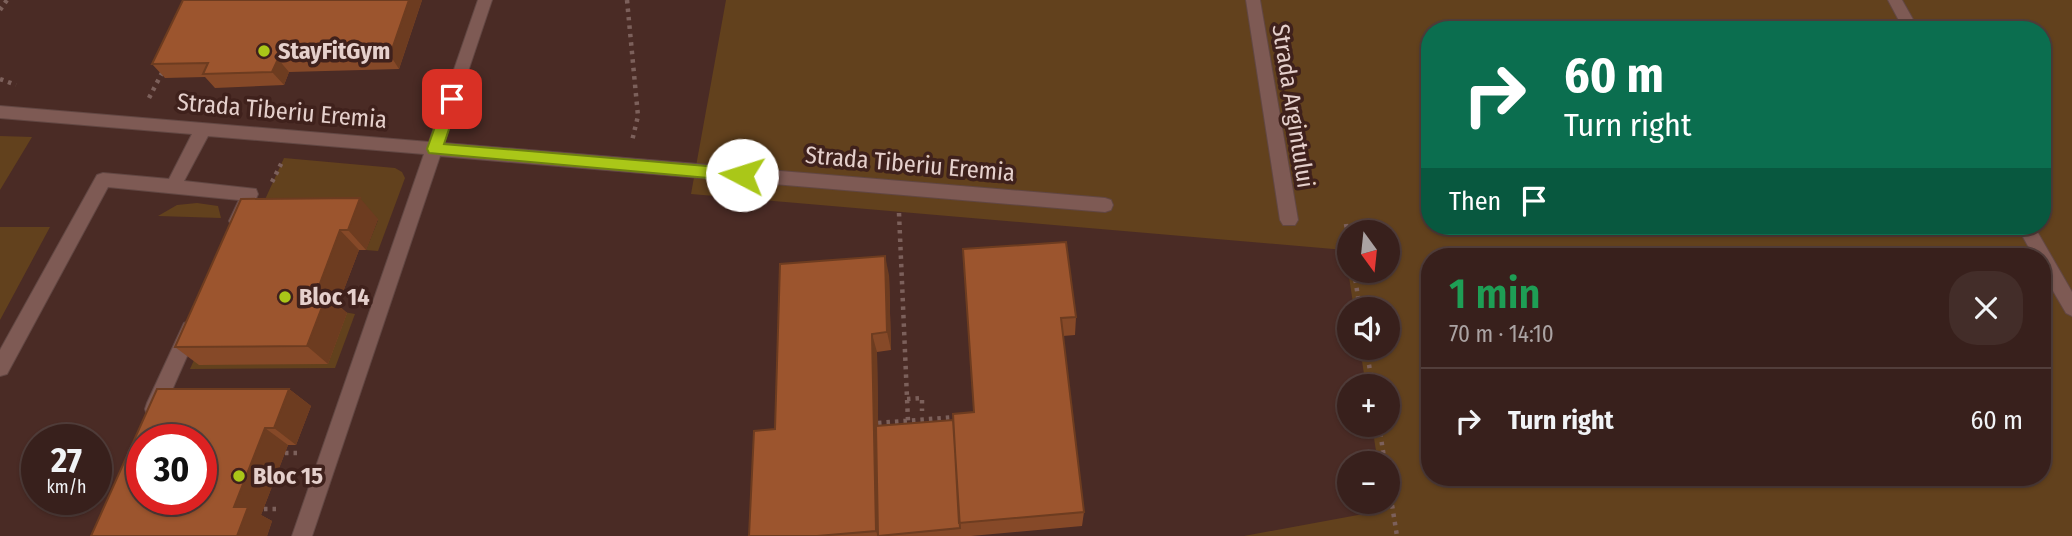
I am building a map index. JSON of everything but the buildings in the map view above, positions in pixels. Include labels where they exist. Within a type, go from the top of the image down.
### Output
[{"type":"street","points":[[302,536],[485,0]]},
{"type":"street","name":"Strada Argintului","points":[[1253,0],[1289,220]]},
{"type":"street","points":[[1895,0],[1907,21]]},
{"type":"street","name":"Strada Tiberiu Eremia","points":[[0,112],[1105,205]]},
{"type":"street","points":[[173,187],[204,129]]},
{"type":"street","points":[[0,368],[103,180],[250,194],[228,244]]},
{"type":"street","points":[[2051,271],[2072,308]]},
{"type":"street","points":[[149,422],[200,308]]},
{"type":"path","points":[[0,10],[7,0]]},
{"type":"path","points":[[617,164],[628,158],[638,116],[627,0]]},
{"type":"path","points":[[149,98],[167,61]]},
{"type":"path","points":[[0,79],[24,88]]},
{"type":"path","points":[[271,184],[284,158],[272,157]]},
{"type":"path","points":[[897,187],[908,421]]},
{"type":"path","points":[[907,399],[922,398],[922,411]]},
{"type":"path","points":[[878,423],[961,417]]},
{"type":"path","points":[[285,453],[305,453],[301,464]]},
{"type":"path","points":[[264,509],[284,509],[281,518]]},
{"type":"path","points":[[1393,514],[1397,536]]},
{"type":"shaded area","points":[[726,0],[2072,0],[2072,536],[1244,536],[1363,514],[1400,514],[1400,451],[1376,451],[1374,437],[1400,437],[1400,374],[1364,374],[1362,360],[1400,360],[1400,297],[1352,297],[1350,284],[1400,284],[1400,220],[1337,220],[1337,249],[691,194]]},
{"type":"shaded area","points":[[0,136],[32,137],[0,190]]},
{"type":"shaded area","points":[[284,158],[395,168],[402,172],[405,178],[378,251],[366,250],[378,220],[235,265]]},
{"type":"shaded area","points":[[197,203],[218,206],[221,218],[158,216],[177,205]]},
{"type":"shaded area","points":[[0,227],[50,227],[0,320]]},
{"type":"shaded area","points":[[225,291],[355,314],[335,368],[190,369]]},
{"type":"place","name":"StayFitGym","points":[[264,51]]},
{"type":"place","name":"Bloc 14","points":[[285,297]]},
{"type":"place","name":"Bloc 15","points":[[239,476]]},
{"type":"route","points":[[452,99],[434,149],[742,175]]}]
